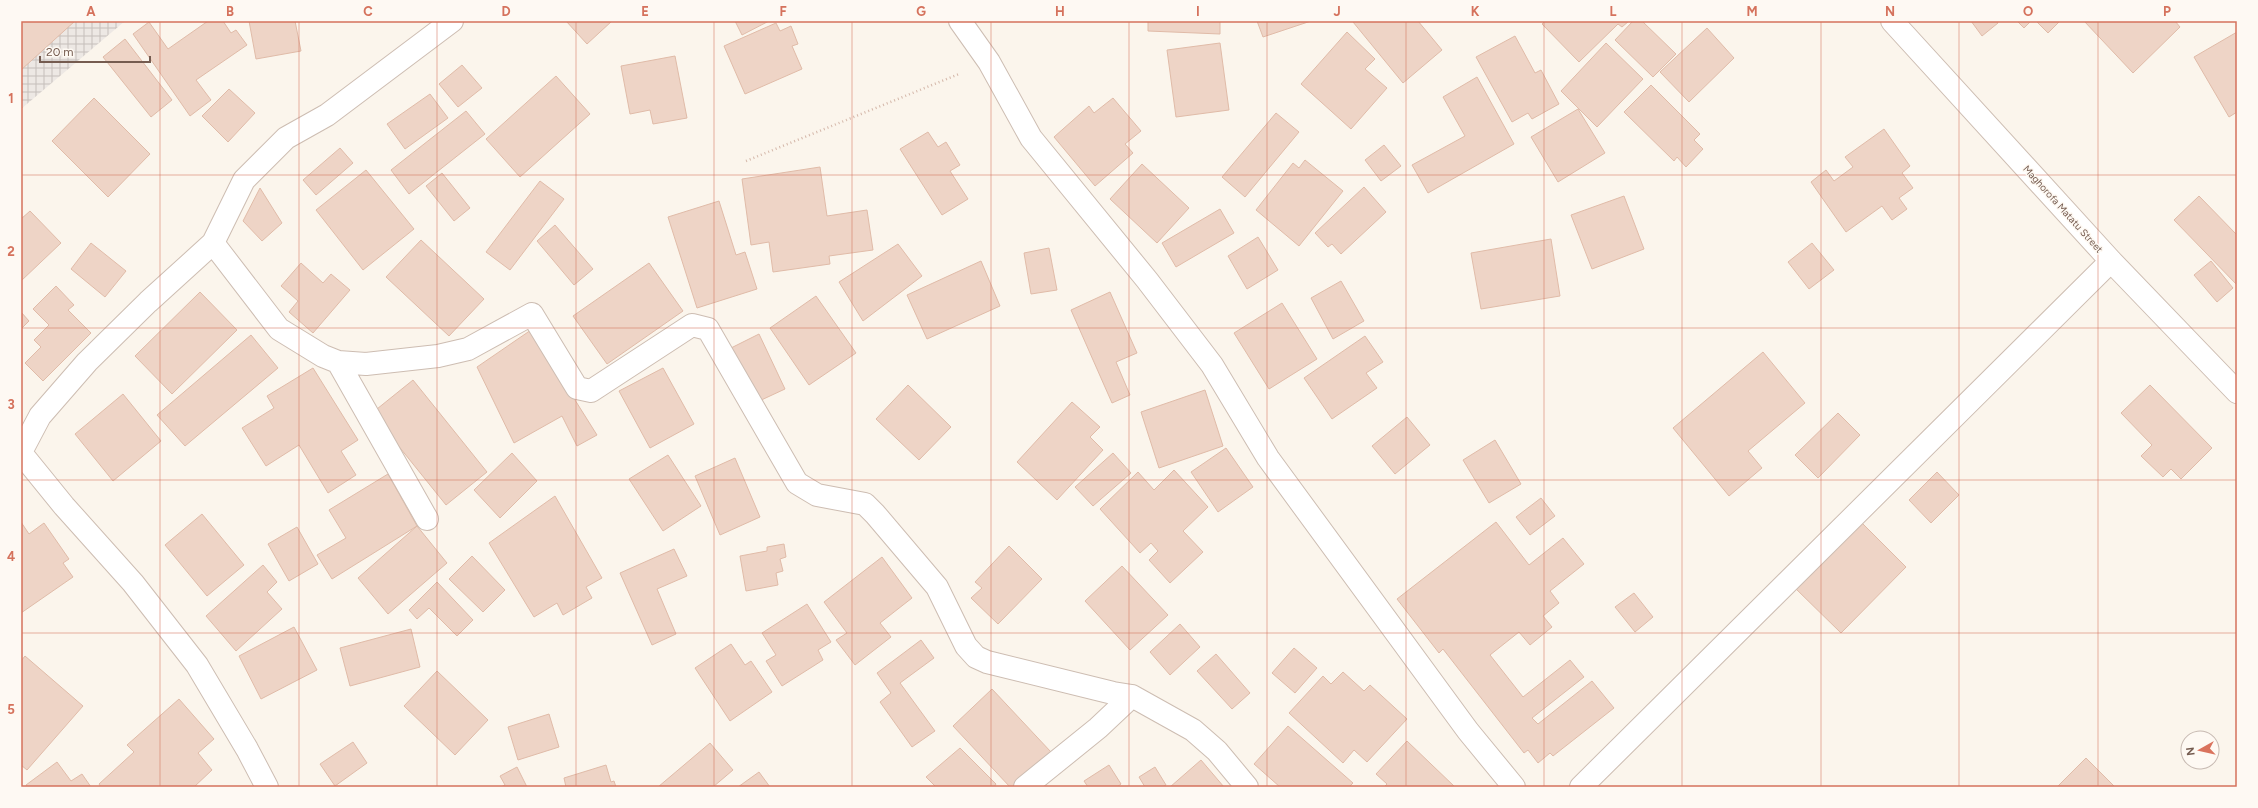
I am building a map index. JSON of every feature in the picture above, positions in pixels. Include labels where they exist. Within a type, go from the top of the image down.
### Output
[{"type":"street","points":[[268,787],[248,749],[197,665],[133,583],[64,506],[21,452],[40,416],[87,362],[148,302],[213,243],[244,180],[286,138],[327,116],[452,21]]},
{"type":"street","points":[[960,21],[990,62],[1032,138],[1147,280],[1212,365],[1268,458],[1468,731],[1514,787]]},
{"type":"street","name":"Maghorofa Matatu Street","points":[[1892,21],[2111,261],[2237,392]]},
{"type":"street","points":[[213,243],[279,329],[322,356],[338,362],[373,363],[438,356],[468,349],[532,314],[577,388],[591,391],[692,325],[708,329],[797,483],[817,495],[852,500],[865,504],[937,587],[966,646],[976,657],[987,662],[1113,694],[1132,696],[1193,730],[1217,751],[1247,787]]},
{"type":"street","points":[[1581,787],[2111,261]]},
{"type":"street","points":[[338,362],[427,519]]},
{"type":"street","points":[[1025,787],[1092,733],[1132,696]]},
{"type":"path","points":[[746,161],[990,62]]},
{"type":"shaded area","points":[[21,21],[125,21],[21,109]]},
{"type":"building","points":[[21,21],[75,21],[21,70]]},
{"type":"building","points":[[208,21],[223,21],[231,33],[236,30],[247,45],[196,80],[211,100],[190,116],[133,34],[149,22],[168,49]]},
{"type":"building","points":[[249,21],[295,21],[301,51],[256,59]]},
{"type":"building","points":[[566,21],[612,21],[587,44]]},
{"type":"building","points":[[735,21],[769,21],[742,35]]},
{"type":"building","points":[[1148,21],[1220,21],[1220,34],[1148,31]]},
{"type":"building","points":[[1257,21],[1311,21],[1263,37]]},
{"type":"building","points":[[1418,21],[1442,50],[1403,83],[1353,22]]},
{"type":"building","points":[[1545,21],[1629,21],[1622,27],[1618,24],[1579,62],[1542,24]]},
{"type":"building","points":[[1633,21],[1642,21],[1676,54],[1653,77],[1615,40]]},
{"type":"building","points":[[1971,21],[1997,21],[1998,23],[1982,36]]},
{"type":"building","points":[[2017,21],[2031,21],[2024,28]]},
{"type":"building","points":[[2036,21],[2060,21],[2048,33]]},
{"type":"building","points":[[2084,21],[2175,21],[2180,27],[2133,73]]},
{"type":"building","points":[[776,23],[780,31],[791,26],[798,44],[792,46],[802,69],[745,94],[724,46]]},
{"type":"building","points":[[1707,28],[1734,58],[1689,102],[1660,72]]},
{"type":"building","points":[[1347,32],[1375,59],[1365,69],[1387,88],[1351,129],[1301,84]]},
{"type":"building","points":[[2237,32],[2237,112],[2229,117],[2194,57]]},
{"type":"building","points":[[1515,36],[1535,73],[1541,70],[1559,104],[1532,119],[1528,113],[1512,122],[1476,57]]},
{"type":"building","points":[[125,39],[172,100],[151,117],[103,57]]},
{"type":"building","points":[[1220,43],[1229,110],[1176,117],[1167,50]]},
{"type":"building","points":[[1606,43],[1643,79],[1597,127],[1561,91]]},
{"type":"building","points":[[675,56],[687,118],[653,124],[650,110],[630,114],[621,66]]},
{"type":"building","points":[[462,65],[482,88],[458,107],[439,84]]},
{"type":"building","points":[[556,76],[590,114],[520,177],[486,139]]},
{"type":"building","points":[[1477,77],[1514,144],[1428,193],[1412,165],[1465,136],[1443,97]]},
{"type":"building","points":[[1651,85],[1700,134],[1694,140],[1703,149],[1686,167],[1677,157],[1674,161],[1624,112]]},
{"type":"building","points":[[229,89],[255,113],[228,142],[202,116]]},
{"type":"building","points":[[430,94],[448,118],[405,149],[387,124]]},
{"type":"building","points":[[94,98],[150,154],[108,197],[52,141]]},
{"type":"building","points":[[1113,98],[1141,131],[1125,144],[1133,153],[1095,186],[1054,137],[1089,106],[1094,113]]},
{"type":"building","points":[[1578,109],[1605,153],[1558,182],[1531,137]]},
{"type":"building","points":[[466,111],[485,134],[409,194],[391,170]]},
{"type":"building","points":[[1276,113],[1299,132],[1245,197],[1222,177]]},
{"type":"building","points":[[1884,129],[1910,166],[1902,173],[1913,188],[1899,198],[1907,209],[1892,220],[1882,206],[1846,232],[1811,182],[1826,170],[1834,181],[1853,167],[1845,157]]},
{"type":"building","points":[[928,132],[938,147],[946,142],[960,165],[950,171],[968,199],[942,215],[900,149]]},
{"type":"building","points":[[1384,145],[1401,166],[1381,181],[1365,160]]},
{"type":"building","points":[[340,148],[353,163],[316,195],[303,180]]},
{"type":"building","points":[[1305,160],[1343,191],[1299,246],[1256,210],[1293,163],[1299,168]]},
{"type":"building","points":[[1142,164],[1189,208],[1157,243],[1110,199]]},
{"type":"building","points":[[820,167],[827,216],[867,210],[873,250],[829,256],[830,264],[773,272],[769,242],[751,245],[742,179]]},
{"type":"building","points":[[366,170],[414,229],[363,270],[316,210]]},
{"type":"building","points":[[442,173],[470,208],[454,221],[426,186]]},
{"type":"building","points":[[540,181],[564,199],[510,270],[486,252]]},
{"type":"building","points":[[1364,187],[1386,212],[1341,254],[1332,244],[1328,247],[1315,233]]},
{"type":"building","points":[[260,188],[282,223],[262,241],[243,221]]},
{"type":"building","points":[[1624,196],[1644,249],[1592,269],[1571,215]]},
{"type":"building","points":[[2199,196],[2237,235],[2237,285],[2174,220]]},
{"type":"building","points":[[719,201],[736,255],[745,252],[757,289],[697,308],[668,217]]},
{"type":"building","points":[[1220,209],[1234,233],[1176,267],[1162,243]]},
{"type":"building","points":[[30,211],[61,243],[21,281],[21,219]]},
{"type":"building","points":[[555,225],[593,269],[574,285],[537,241]]},
{"type":"building","points":[[1258,237],[1278,270],[1247,289],[1228,256]]},
{"type":"building","points":[[1551,239],[1560,296],[1481,309],[1471,253]]},
{"type":"building","points":[[421,240],[484,299],[449,336],[386,277]]},
{"type":"building","points":[[91,243],[126,271],[105,297],[71,269]]},
{"type":"building","points":[[1812,243],[1834,270],[1809,289],[1788,262]]},
{"type":"building","points":[[898,244],[922,276],[863,321],[839,282]]},
{"type":"building","points":[[1049,248],[1057,290],[1031,294],[1024,253]]},
{"type":"building","points":[[981,261],[1000,306],[927,339],[907,295]]},
{"type":"building","points":[[2211,261],[2233,288],[2217,302],[2194,275]]},
{"type":"building","points":[[301,263],[323,283],[331,274],[350,290],[313,333],[289,312],[298,301],[281,286]]},
{"type":"building","points":[[649,263],[683,311],[607,364],[573,316]]},
{"type":"building","points":[[1341,281],[1364,321],[1333,339],[1311,298]]},
{"type":"building","points":[[56,286],[74,305],[68,310],[91,333],[43,381],[25,363],[41,347],[34,340],[49,325],[33,309]]},
{"type":"building","points":[[200,292],[237,330],[172,394],[135,356]]},
{"type":"building","points":[[1110,292],[1137,353],[1116,362],[1130,395],[1112,403],[1071,310]]},
{"type":"building","points":[[816,296],[856,353],[809,385],[770,328]]},
{"type":"building","points":[[1282,303],[1317,359],[1269,389],[1234,333]]},
{"type":"building","points":[[21,312],[29,321],[21,329]]},
{"type":"building","points":[[531,330],[597,435],[577,446],[562,416],[514,443],[477,367]]},
{"type":"building","points":[[759,334],[785,389],[757,402],[731,348]]},
{"type":"building","points":[[251,335],[278,368],[185,446],[157,415]]},
{"type":"building","points":[[1365,336],[1383,362],[1366,373],[1377,388],[1332,419],[1304,378]]},
{"type":"building","points":[[1763,352],[1805,403],[1748,451],[1762,468],[1729,496],[1673,428]]},
{"type":"building","points":[[313,368],[358,440],[341,451],[356,475],[328,493],[299,445],[266,466],[242,428],[274,408],[267,396]]},
{"type":"building","points":[[663,368],[694,424],[650,448],[619,391]]},
{"type":"building","points":[[413,380],[487,472],[446,505],[372,413]]},
{"type":"building","points":[[908,385],[951,427],[919,460],[876,419]]},
{"type":"building","points":[[2150,385],[2212,448],[2181,479],[2171,469],[2163,477],[2141,456],[2152,445],[2121,413]]},
{"type":"building","points":[[1205,390],[1223,446],[1159,468],[1141,412]]},
{"type":"building","points":[[123,394],[161,441],[113,481],[75,434]]},
{"type":"building","points":[[1072,402],[1100,427],[1090,437],[1103,450],[1057,500],[1017,462]]},
{"type":"building","points":[[1838,413],[1860,435],[1818,478],[1795,455]]},
{"type":"building","points":[[1407,417],[1430,445],[1395,474],[1372,446]]},
{"type":"building","points":[[1495,440],[1521,484],[1489,503],[1463,460]]},
{"type":"building","points":[[1226,448],[1253,487],[1218,512],[1191,472]]},
{"type":"building","points":[[512,453],[537,481],[500,518],[474,490]]},
{"type":"building","points":[[1113,453],[1131,473],[1093,506],[1075,487]]},
{"type":"building","points":[[668,455],[701,506],[663,531],[629,479]]},
{"type":"building","points":[[735,458],[760,517],[720,535],[695,476]]},
{"type":"building","points":[[1174,470],[1208,507],[1183,531],[1203,552],[1170,583],[1149,560],[1158,551],[1151,543],[1140,553],[1100,509],[1138,472],[1154,490]]},
{"type":"building","points":[[1937,472],[1959,495],[1931,523],[1909,500]]},
{"type":"building","points":[[388,474],[417,526],[332,579],[317,555],[346,538],[329,510]]},
{"type":"building","points":[[555,496],[602,578],[586,587],[592,598],[563,615],[557,603],[534,617],[489,543]]},
{"type":"building","points":[[1541,498],[1555,516],[1530,535],[1516,517]]},
{"type":"building","points":[[202,514],[244,565],[207,596],[165,545]]},
{"type":"building","points":[[1859,520],[1906,567],[1841,633],[1794,587]]},
{"type":"building","points":[[21,522],[29,534],[44,523],[69,559],[63,563],[73,577],[21,613]]},
{"type":"building","points":[[1496,522],[1529,565],[1563,538],[1584,564],[1550,591],[1559,603],[1543,616],[1552,627],[1530,645],[1519,632],[1490,655],[1523,697],[1570,660],[1584,677],[1532,718],[1538,724],[1592,681],[1614,708],[1553,756],[1550,753],[1538,763],[1528,750],[1524,753],[1443,649],[1439,653],[1397,599]]},
{"type":"building","points":[[417,526],[447,563],[388,614],[358,578]]},
{"type":"building","points":[[297,527],[318,564],[289,581],[268,544]]},
{"type":"building","points":[[784,544],[786,557],[780,559],[783,571],[776,573],[778,585],[746,591],[740,556],[767,551],[767,547]]},
{"type":"building","points":[[1009,546],[1042,579],[998,624],[971,598],[982,588],[975,582]]},
{"type":"building","points":[[674,549],[687,576],[657,589],[676,634],[652,645],[620,573]]},
{"type":"building","points":[[472,556],[505,590],[483,612],[449,579]]},
{"type":"building","points":[[882,557],[912,598],[880,623],[891,637],[855,665],[836,640],[847,633],[824,602]]},
{"type":"building","points":[[263,565],[277,582],[267,592],[282,609],[236,651],[206,616]]},
{"type":"building","points":[[1122,566],[1168,615],[1130,650],[1085,601]]},
{"type":"building","points":[[437,582],[473,620],[457,636],[429,608],[417,619],[409,610]]},
{"type":"building","points":[[1634,593],[1653,617],[1635,632],[1615,607]]},
{"type":"building","points":[[807,604],[831,642],[818,650],[823,660],[782,686],[766,661],[776,655],[762,633]]},
{"type":"building","points":[[1180,624],[1200,647],[1170,675],[1150,652]]},
{"type":"building","points":[[294,627],[317,670],[261,699],[239,656]]},
{"type":"building","points":[[411,629],[420,667],[350,686],[340,648]]},
{"type":"building","points":[[921,640],[934,658],[900,683],[935,731],[912,747],[880,702],[891,693],[877,673]]},
{"type":"building","points":[[731,644],[745,665],[751,661],[772,692],[730,721],[695,668]]},
{"type":"building","points":[[1294,648],[1317,668],[1295,693],[1272,673]]},
{"type":"building","points":[[1216,654],[1250,693],[1232,709],[1197,671]]},
{"type":"building","points":[[25,656],[83,706],[27,770],[21,765],[21,661]]},
{"type":"building","points":[[437,671],[488,720],[455,755],[404,706]]},
{"type":"building","points":[[1343,672],[1364,691],[1370,685],[1407,719],[1367,762],[1354,750],[1343,763],[1289,713],[1323,676],[1331,684]]},
{"type":"building","points":[[992,689],[1051,752],[1015,787],[1010,787],[953,726]]},
{"type":"building","points":[[179,699],[214,739],[198,753],[212,770],[194,787],[101,787],[99,784],[134,752],[127,745]]},
{"type":"building","points":[[549,714],[559,747],[518,760],[508,727]]},
{"type":"building","points":[[1288,726],[1353,783],[1349,787],[1280,787],[1254,764]]},
{"type":"building","points":[[1407,741],[1455,787],[1384,787],[1387,784],[1376,774]]},
{"type":"building","points":[[353,742],[367,763],[335,786],[320,764]]},
{"type":"building","points":[[710,743],[733,770],[713,787],[658,787]]},
{"type":"building","points":[[960,748],[996,784],[994,787],[936,787],[926,777]]},
{"type":"building","points":[[2086,758],[2115,787],[2057,787]]},
{"type":"building","points":[[1201,760],[1224,787],[1170,787]]},
{"type":"building","points":[[57,762],[71,781],[82,774],[91,787],[27,787],[26,785]]},
{"type":"building","points":[[606,765],[611,782],[614,781],[616,787],[566,787],[564,778]]},
{"type":"building","points":[[1109,765],[1121,784],[1117,787],[1088,787],[1084,781]]},
{"type":"building","points":[[517,767],[527,787],[501,787],[505,785],[500,776]]},
{"type":"building","points":[[1155,767],[1166,785],[1162,787],[1145,787],[1139,777]]},
{"type":"building","points":[[759,772],[770,787],[738,787]]}]
